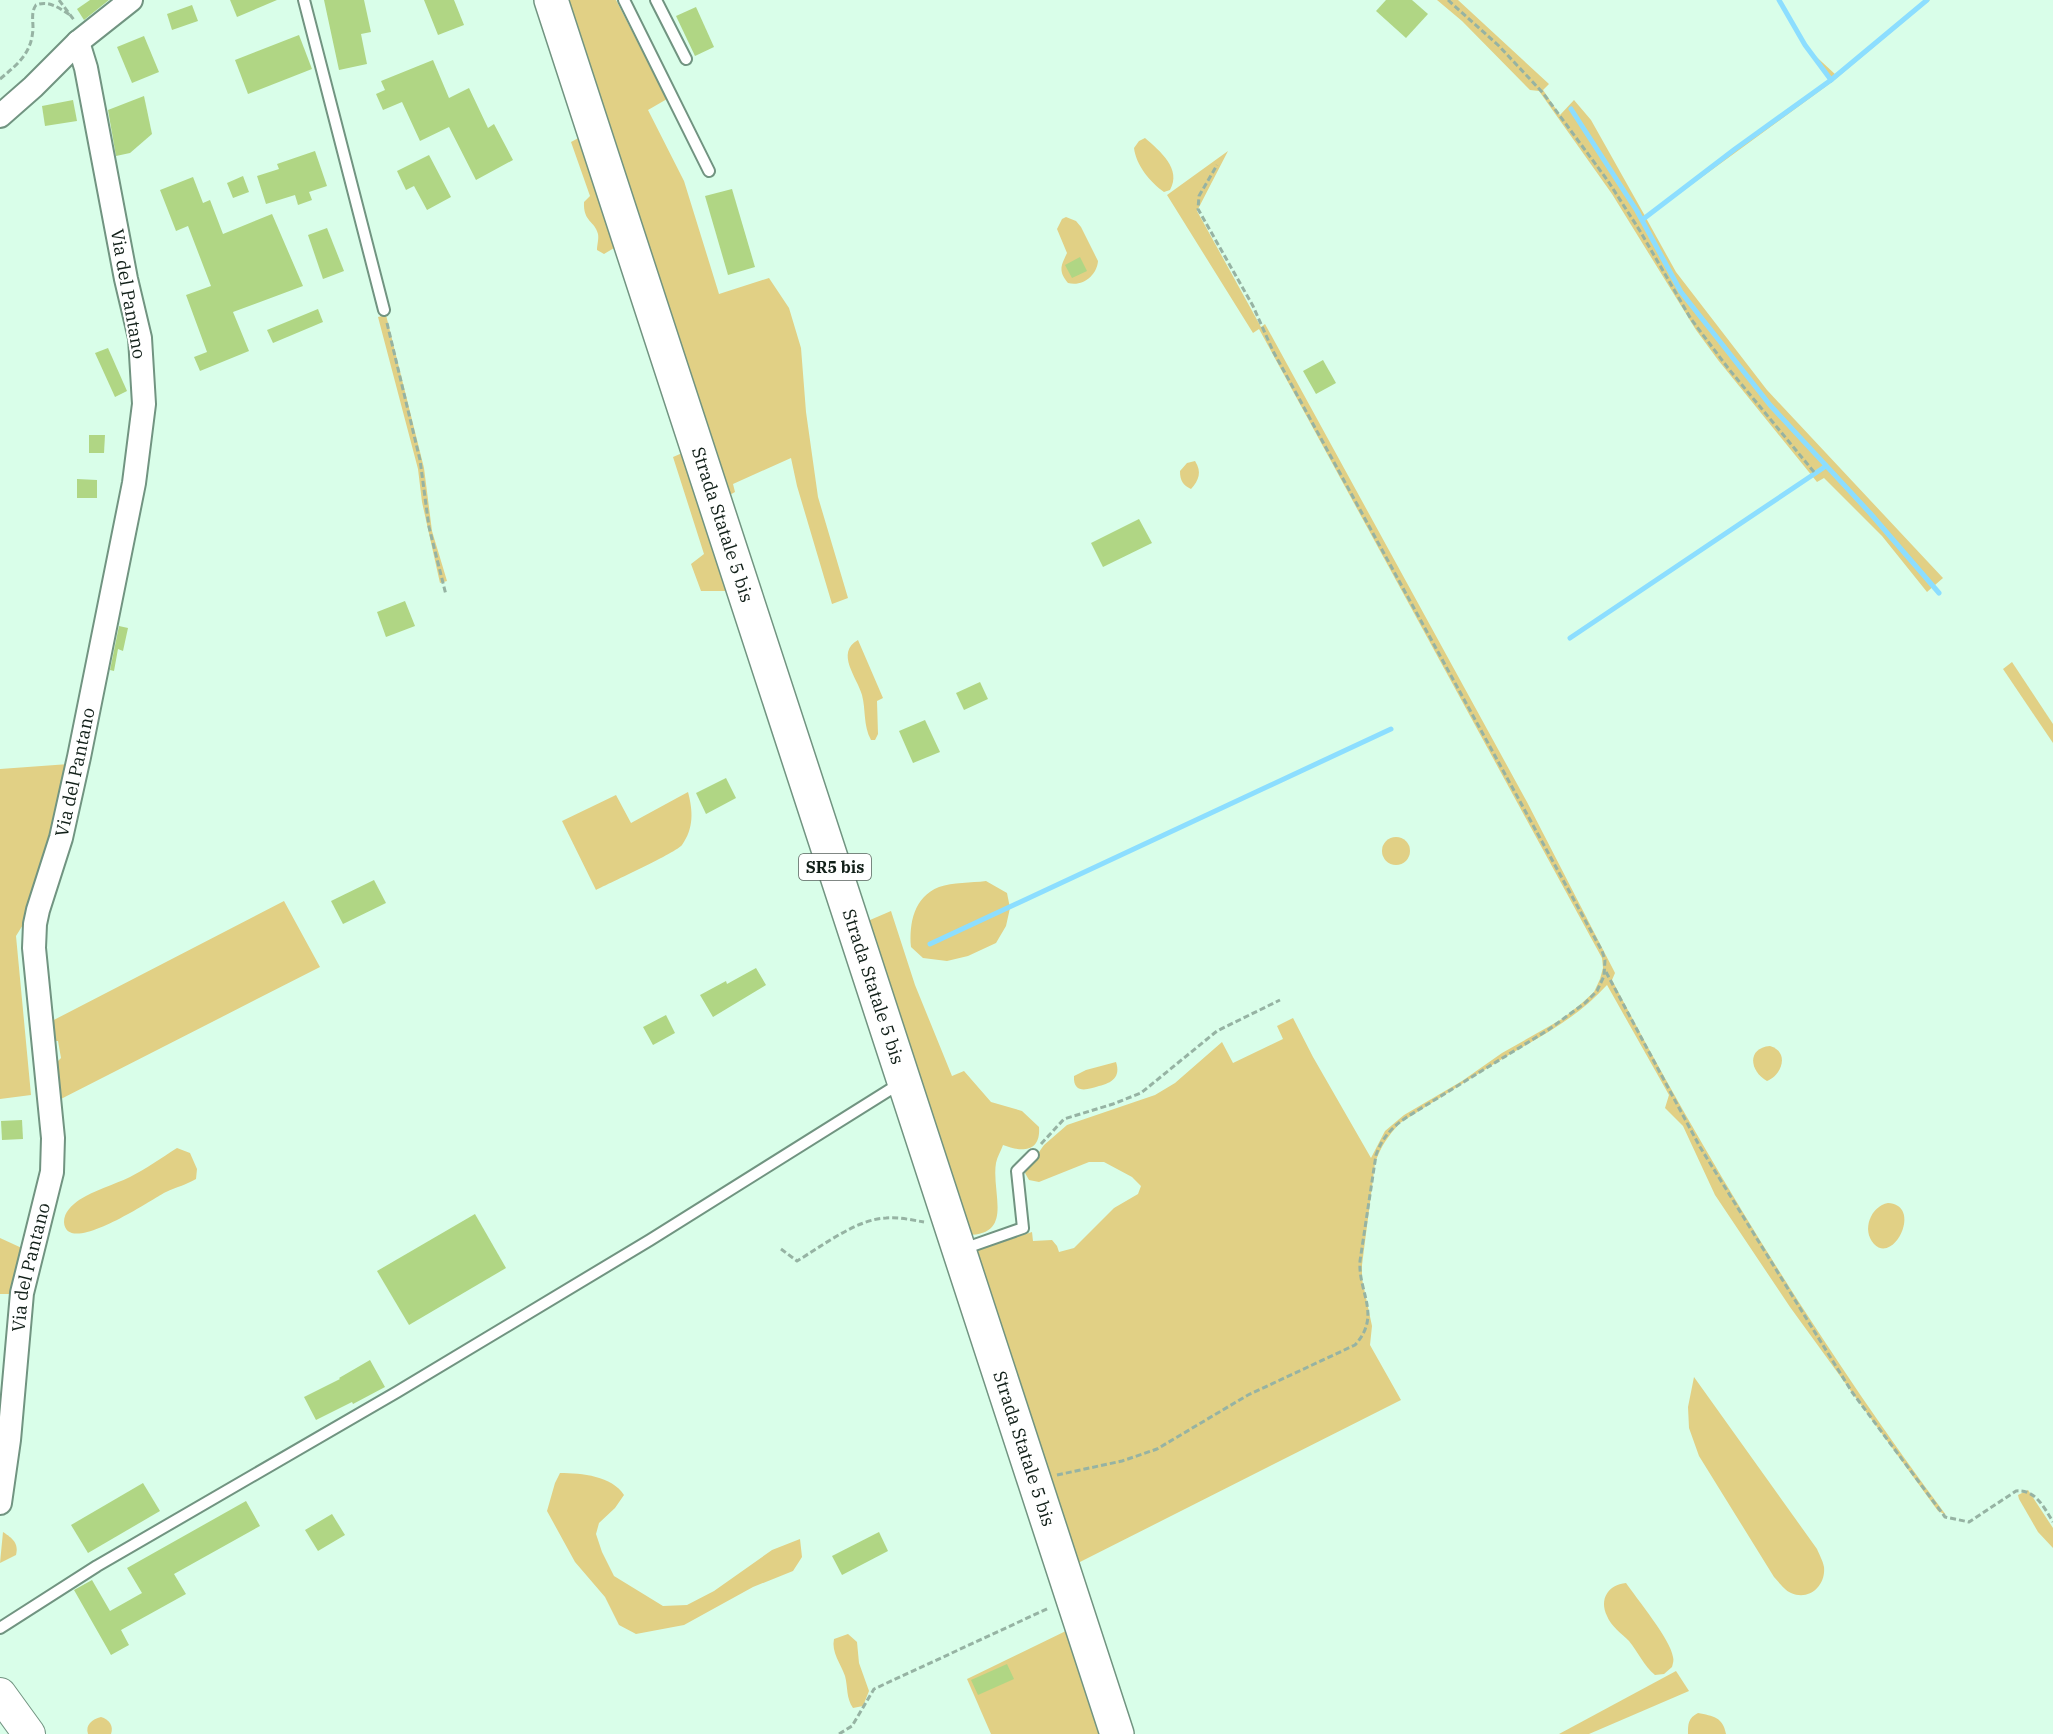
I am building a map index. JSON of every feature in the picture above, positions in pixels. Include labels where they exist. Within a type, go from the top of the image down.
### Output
[{"type":"main road","name":"Strada Statale 5 bis","points":[[551,0],[1117,1734]]},
{"type":"main road","points":[[0,1694],[29,1734]]},
{"type":"street","points":[[0,116],[82,38],[131,0]]},
{"type":"street","name":"Via del Pantano","points":[[0,1503],[9,1440],[22,1293],[52,1172],[53,1138],[34,948],[35,924],[61,838],[79,757],[134,483],[144,404],[140,339],[126,279],[82,38]]},
{"type":"lane","points":[[304,0],[384,310]]},
{"type":"lane","points":[[624,0],[709,171]]},
{"type":"lane","points":[[656,0],[686,59]]},
{"type":"lane","points":[[0,1628],[97,1566],[397,1392],[650,1240],[905,1080]]},
{"type":"lane","points":[[960,1250],[1023,1228],[1017,1171],[1033,1155]]},
{"type":"path","points":[[59,0],[82,38]]},
{"type":"path","points":[[1448,0],[1499,46],[1543,93],[1627,211],[1691,319],[1728,368],[1814,472]]},
{"type":"path","points":[[0,79],[18,64],[30,48],[33,34],[33,10],[36,5],[49,3],[70,15]]},
{"type":"path","points":[[1035,1482],[1068,1472],[1122,1461],[1157,1449],[1248,1395],[1355,1345],[1369,1318],[1369,1306],[1360,1274],[1360,1261],[1376,1155],[1387,1134],[1407,1117],[1572,1013],[1597,991],[1605,971],[1602,951],[1273,351],[1253,306],[1198,209],[1199,196],[1217,165]]},
{"type":"path","points":[[384,310],[420,460],[429,527],[446,595]]},
{"type":"path","points":[[1605,971],[1706,1157],[1852,1392],[1945,1517],[1969,1522],[2016,1491],[2023,1490],[2030,1492],[2040,1502],[2053,1522]]},
{"type":"path","points":[[1033,1155],[1065,1119],[1141,1093],[1217,1031],[1280,1000]]},
{"type":"path","points":[[781,1249],[797,1261],[854,1228],[873,1220],[902,1218],[932,1222],[949,1217]]},
{"type":"path","points":[[839,1734],[852,1726],[874,1689],[1072,1597]]},
{"type":"shaded area","points":[[565,0],[616,0],[667,99],[648,110],[684,181],[719,294],[769,278],[789,308],[801,348],[806,412],[818,497],[848,598],[832,604],[791,458],[733,484],[735,492],[726,497]]},
{"type":"shaded area","points":[[1437,0],[1458,0],[1549,84],[1543,90],[1560,115],[1574,100],[1591,120],[1645,216],[1829,80],[1805,46],[1778,0],[1781,0],[1809,50],[1836,75],[1925,0],[1930,0],[1832,82],[1646,218],[1676,272],[1767,390],[1943,578],[1927,592],[1882,536],[1824,478],[1817,482],[1718,360],[1696,330],[1612,194],[1539,91],[1530,90],[1462,21]]},
{"type":"shaded area","points":[[584,135],[619,245],[604,254],[597,250],[598,234],[585,214],[584,202],[590,196],[571,142]]},
{"type":"shaded area","points":[[1145,138],[1168,161],[1173,175],[1170,190],[1164,192],[1159,188],[1144,173],[1138,161],[1134,148],[1139,141]]},
{"type":"shaded area","points":[[1228,151],[1197,211],[1261,327],[1265,324],[1527,802],[1615,973],[1612,980],[1727,1186],[1811,1321],[1946,1515],[1938,1511],[1790,1307],[1715,1195],[1683,1126],[1665,1108],[1669,1095],[1607,985],[1583,1008],[1558,1026],[1400,1123],[1380,1151],[1375,1163],[1362,1279],[1372,1326],[1370,1345],[1401,1400],[1074,1565],[969,1253],[1032,1232],[1033,1241],[1052,1240],[1059,1252],[1074,1248],[1114,1208],[1138,1194],[1141,1186],[1132,1177],[1104,1162],[1089,1162],[1039,1182],[1029,1180],[1025,1173],[1044,1145],[1067,1125],[1155,1095],[1175,1083],[1222,1042],[1233,1063],[1283,1039],[1277,1026],[1293,1018],[1371,1158],[1385,1131],[1404,1115],[1462,1081],[1502,1053],[1562,1019],[1582,1003],[1594,992],[1603,968],[1602,958],[1259,329],[1253,333],[1167,195]]},
{"type":"shaded area","points":[[1066,217],[1076,221],[1081,227],[1098,261],[1095,271],[1088,279],[1074,284],[1068,283],[1062,272],[1067,253],[1057,229],[1062,219]]},
{"type":"shaded area","points":[[386,315],[424,468],[432,531],[447,581],[440,583],[422,502],[418,469],[378,317]]},
{"type":"shaded area","points":[[687,451],[733,591],[701,591],[691,564],[704,554],[673,457]]},
{"type":"shaded area","points":[[1195,461],[1199,476],[1191,489],[1182,482],[1180,471],[1187,463]]},
{"type":"shaded area","points":[[858,640],[883,698],[877,701],[878,734],[875,740],[871,740],[868,734],[862,695],[849,666],[848,652],[851,645]]},
{"type":"shaded area","points":[[2012,662],[2053,724],[2053,743],[2003,669]]},
{"type":"shaded area","points":[[69,764],[29,915],[16,936],[31,1095],[0,1099],[0,769]]},
{"type":"shaded area","points":[[688,792],[691,819],[689,832],[682,845],[596,890],[562,821],[616,795],[631,823]]},
{"type":"shaded area","points":[[1396,837],[1406,841],[1410,851],[1406,861],[1396,865],[1386,861],[1382,851],[1386,841]]},
{"type":"shaded area","points":[[986,881],[1007,893],[1010,908],[1006,926],[996,943],[968,956],[947,961],[923,958],[911,947],[912,920],[924,897],[944,885]]},
{"type":"shaded area","points":[[284,901],[320,967],[55,1102],[52,1067],[61,1058],[58,1041],[50,1041],[48,1023]]},
{"type":"shaded area","points":[[891,911],[915,985],[952,1076],[964,1071],[991,1102],[1022,1111],[1039,1127],[1039,1136],[1033,1146],[1017,1149],[1003,1145],[996,1163],[998,1211],[996,1221],[991,1228],[981,1233],[966,1235],[863,923]]},
{"type":"shaded area","points":[[1770,1046],[1780,1053],[1782,1064],[1777,1074],[1767,1081],[1757,1072],[1753,1061],[1757,1051]]},
{"type":"shaded area","points":[[1116,1062],[1117,1072],[1111,1081],[1086,1089],[1076,1086],[1074,1076],[1086,1070]]},
{"type":"shaded area","points":[[177,1148],[190,1153],[197,1169],[196,1179],[93,1230],[79,1233],[68,1231],[64,1218],[76,1202],[91,1193],[136,1174]]},
{"type":"shaded area","points":[[1888,1203],[1898,1206],[1903,1213],[1904,1222],[1902,1232],[1896,1241],[1890,1247],[1882,1248],[1874,1244],[1870,1238],[1868,1226],[1877,1209]]},
{"type":"shaded area","points":[[0,1238],[24,1249],[13,1294],[0,1294]]},
{"type":"shaded area","points":[[1694,1377],[1817,1549],[1824,1574],[1819,1586],[1810,1593],[1798,1595],[1791,1593],[1774,1577],[1699,1456],[1689,1428],[1688,1407]]},
{"type":"shaded area","points":[[560,1473],[596,1477],[612,1484],[624,1495],[615,1508],[599,1523],[596,1534],[602,1552],[614,1576],[663,1606],[687,1605],[714,1591],[772,1550],[800,1539],[802,1557],[793,1571],[753,1587],[684,1625],[636,1634],[619,1625],[605,1597],[575,1562],[547,1511]]},
{"type":"shaded area","points":[[2028,1490],[2053,1528],[2053,1548],[2038,1532],[2019,1499],[2018,1495]]},
{"type":"shaded area","points":[[3,1532],[14,1541],[17,1551],[16,1555],[0,1563]]},
{"type":"shaded area","points":[[1626,1583],[1660,1630],[1671,1650],[1672,1667],[1664,1674],[1655,1675],[1651,1671],[1607,1616],[1604,1604],[1607,1594],[1614,1587]]},
{"type":"shaded area","points":[[1072,1628],[1104,1734],[991,1734],[967,1679]]},
{"type":"shaded area","points":[[848,1634],[857,1642],[859,1663],[869,1691],[863,1706],[853,1708],[848,1696],[845,1676],[833,1644],[834,1639]]},
{"type":"shaded area","points":[[1676,1671],[1689,1691],[1589,1734],[1559,1734]]},
{"type":"shaded area","points":[[1698,1713],[1713,1716],[1720,1721],[1726,1734],[1688,1734],[1689,1722]]},
{"type":"shaded area","points":[[101,1717],[110,1723],[111,1734],[88,1734],[90,1723]]},
{"type":"building","points":[[90,0],[109,0],[84,20],[77,9]]},
{"type":"building","points":[[230,0],[277,0],[237,17]]},
{"type":"building","points":[[324,0],[364,0],[371,32],[361,34],[367,64],[339,70]]},
{"type":"building","points":[[424,0],[454,0],[464,25],[438,35]]},
{"type":"building","points":[[1386,0],[1412,0],[1428,14],[1406,38],[1376,11]]},
{"type":"building","points":[[192,5],[198,21],[172,30],[167,14]]},
{"type":"building","points":[[696,7],[714,47],[695,56],[676,16]]},
{"type":"building","points":[[299,35],[312,69],[248,94],[235,60]]},
{"type":"building","points":[[144,36],[159,72],[132,83],[117,47]]},
{"type":"building","points":[[433,60],[449,98],[469,88],[488,128],[494,124],[513,160],[476,180],[449,127],[420,141],[402,102],[383,110],[376,94],[385,90],[381,81]]},
{"type":"building","points":[[144,96],[152,134],[130,153],[116,156],[108,110]]},
{"type":"building","points":[[73,100],[77,121],[45,126],[42,106]]},
{"type":"building","points":[[315,151],[327,186],[309,192],[312,200],[298,205],[295,195],[266,204],[257,176],[279,169],[277,164]]},
{"type":"building","points":[[429,155],[451,197],[427,210],[414,186],[406,190],[397,171]]},
{"type":"building","points":[[243,176],[249,192],[233,198],[227,183]]},
{"type":"building","points":[[193,177],[203,203],[210,200],[223,234],[272,214],[303,286],[233,312],[249,351],[200,371],[194,357],[207,352],[186,295],[211,286],[188,226],[176,231],[160,190]]},
{"type":"building","points":[[732,189],[755,267],[728,275],[705,196]]},
{"type":"building","points":[[327,228],[344,271],[323,279],[308,235]]},
{"type":"building","points":[[1080,257],[1087,271],[1072,278],[1065,265]]},
{"type":"building","points":[[318,309],[323,322],[273,343],[267,330]]},
{"type":"building","points":[[108,348],[127,391],[115,397],[95,353]]},
{"type":"building","points":[[1323,360],[1336,383],[1316,394],[1303,371]]},
{"type":"building","points":[[89,435],[105,435],[104,453],[89,453]]},
{"type":"building","points":[[77,479],[97,480],[97,498],[77,498]]},
{"type":"building","points":[[1139,519],[1152,543],[1103,567],[1091,543]]},
{"type":"building","points":[[405,601],[415,626],[386,637],[377,612]]},
{"type":"building","points":[[119,626],[128,628],[123,651],[118,649],[114,671],[110,670]]},
{"type":"building","points":[[980,682],[988,699],[964,710],[956,693]]},
{"type":"building","points":[[925,720],[940,752],[913,763],[899,731]]},
{"type":"building","points":[[726,778],[736,798],[706,814],[696,793]]},
{"type":"building","points":[[374,880],[386,903],[343,924],[331,901]]},
{"type":"building","points":[[756,968],[766,985],[713,1017],[700,995],[726,981],[727,984]]},
{"type":"building","points":[[666,1015],[675,1033],[653,1045],[643,1027]]},
{"type":"building","points":[[22,1120],[23,1139],[2,1140],[1,1121]]},
{"type":"building","points":[[475,1214],[506,1268],[409,1325],[377,1271]]},
{"type":"building","points":[[370,1360],[385,1387],[316,1420],[304,1397],[340,1379]]},
{"type":"building","points":[[143,1483],[160,1511],[88,1553],[71,1525]]},
{"type":"building","points":[[246,1501],[260,1526],[174,1574],[186,1594],[121,1630],[129,1645],[111,1655],[74,1590],[92,1580],[110,1611],[142,1593],[127,1568]]},
{"type":"building","points":[[332,1514],[345,1535],[318,1551],[305,1530]]},
{"type":"building","points":[[879,1532],[888,1551],[842,1575],[832,1556]]},
{"type":"building","points":[[1007,1664],[1014,1679],[978,1695],[971,1680]]},
{"type":"waterway","points":[[1779,0],[1805,45],[1831,80]]},
{"type":"waterway","points":[[1642,220],[1831,80],[1927,0]]},
{"type":"waterway","points":[[1571,109],[1637,211],[1681,292],[1770,405],[1870,513],[1939,593]]},
{"type":"waterway","points":[[1570,638],[1826,466]]},
{"type":"waterway","points":[[930,944],[1391,729]]}]
